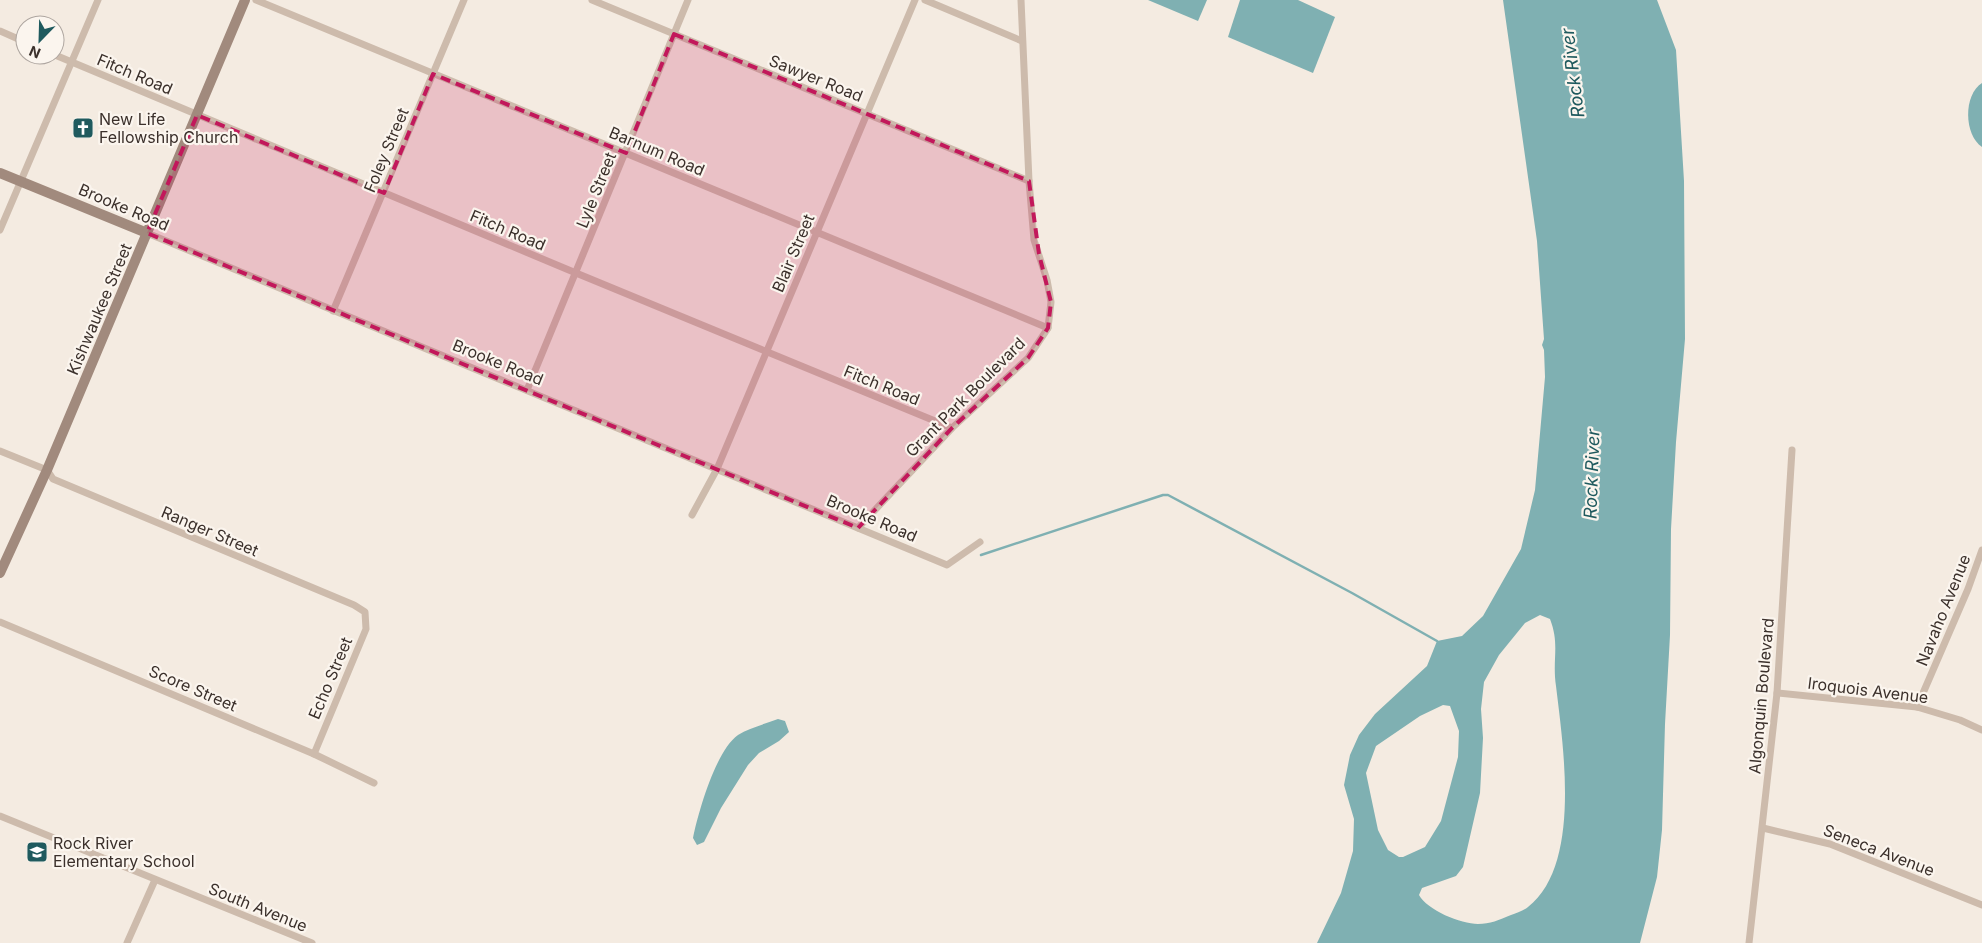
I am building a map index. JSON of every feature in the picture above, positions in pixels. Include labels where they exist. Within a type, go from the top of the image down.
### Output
[{"type":"street","points":[[0,230],[98,0]]},
{"type":"street","name":"Kishwaukee Street","points":[[0,573],[47,470],[245,0]]},
{"type":"street","name":"Barnum Road","points":[[256,0],[1048,328]]},
{"type":"street","name":"Foley Street","points":[[333,311],[464,0]]},
{"type":"street","name":"Sawyer Road","points":[[592,0],[1029,181]]},
{"type":"street","name":"Lyle Street","points":[[527,390],[688,0]]},
{"type":"street","name":"Blair Street","points":[[692,515],[717,469],[915,0]]},
{"type":"street","points":[[925,0],[1022,41]]},
{"type":"street","name":"Grant Park Boulevard","points":[[858,528],[952,428],[1028,358],[1048,328],[1051,302],[1047,280],[1034,240],[1029,181],[1021,0]]},
{"type":"street","points":[[0,31],[15,38]]},
{"type":"street","name":"Fitch Road","points":[[65,60],[576,274],[952,428]]},
{"type":"street","name":"Brooke Road","points":[[0,173],[947,565],[980,542]]},
{"type":"street","name":"Algonquin Boulevard","points":[[1749,943],[1764,828],[1777,692],[1792,450]]},
{"type":"street","name":"Ranger Street","points":[[0,451],[47,470],[53,479],[354,605],[365,612]]},
{"type":"street","name":"Navaho Avenue","points":[[1917,707],[1968,589],[1982,550]]},
{"type":"street","name":"Echo Street","points":[[314,754],[366,628],[365,612]]},
{"type":"street","name":"Score Street","points":[[0,622],[314,754],[374,782]]},
{"type":"street","name":"Iroquois Avenue","points":[[1777,692],[1917,707],[1960,720],[1982,730]]},
{"type":"street","name":"South Avenue","points":[[0,816],[312,943]]},
{"type":"street","name":"Seneca Avenue","points":[[1764,828],[1830,844],[1982,905]]},
{"type":"street","points":[[127,943],[154,880]]},
{"type":"highlighted area","points":[[674,34],[1029,181],[1039,254],[1051,302],[1048,328],[1028,358],[952,428],[858,528],[147,233],[197,115],[384,193],[433,74],[626,153]]},
{"type":"water","points":[[1148,0],[1207,0],[1198,21]]},
{"type":"water","points":[[1240,0],[1298,0],[1335,17],[1313,73],[1228,37]]},
{"type":"water","name":"Rock River","points":[[1503,0],[1657,0],[1676,50],[1684,181],[1685,339],[1671,529],[1670,635],[1662,830],[1657,877],[1640,943],[1317,943],[1341,893],[1353,851],[1354,819],[1344,785],[1350,755],[1359,735],[1375,714],[1427,666],[1437,641],[1462,636],[1483,616],[1521,549],[1535,490],[1545,377],[1537,241]],"holes":[[[1540,615],[1550,619],[1555,637],[1555,676],[1562,740],[1565,803],[1562,834],[1556,863],[1545,888],[1528,907],[1520,912],[1491,922],[1478,924],[1463,922],[1437,911],[1423,901],[1419,895],[1422,888],[1456,876],[1463,867],[1480,793],[1483,738],[1481,709],[1484,682],[1499,655],[1525,623]],[[1443,705],[1450,706],[1459,731],[1458,757],[1441,821],[1425,847],[1399,857],[1388,850],[1378,830],[1366,773],[1376,746],[1420,716]]]},
{"type":"water","points":[[1982,83],[1982,147],[1972,134],[1968,115],[1971,96]]},
{"type":"water","points":[[778,719],[785,721],[789,732],[779,741],[759,753],[748,765],[721,808],[704,842],[697,845],[693,838],[699,813],[709,783],[722,754],[738,735]]},
{"type":"waterway","points":[[981,555],[1163,495],[1168,495],[1352,593],[1437,641]]},
{"type":"place","name":"New Life Fellowship Church","points":[[83,128]]},
{"type":"place","name":"Rock River Elementary School","points":[[37,852]]}]
